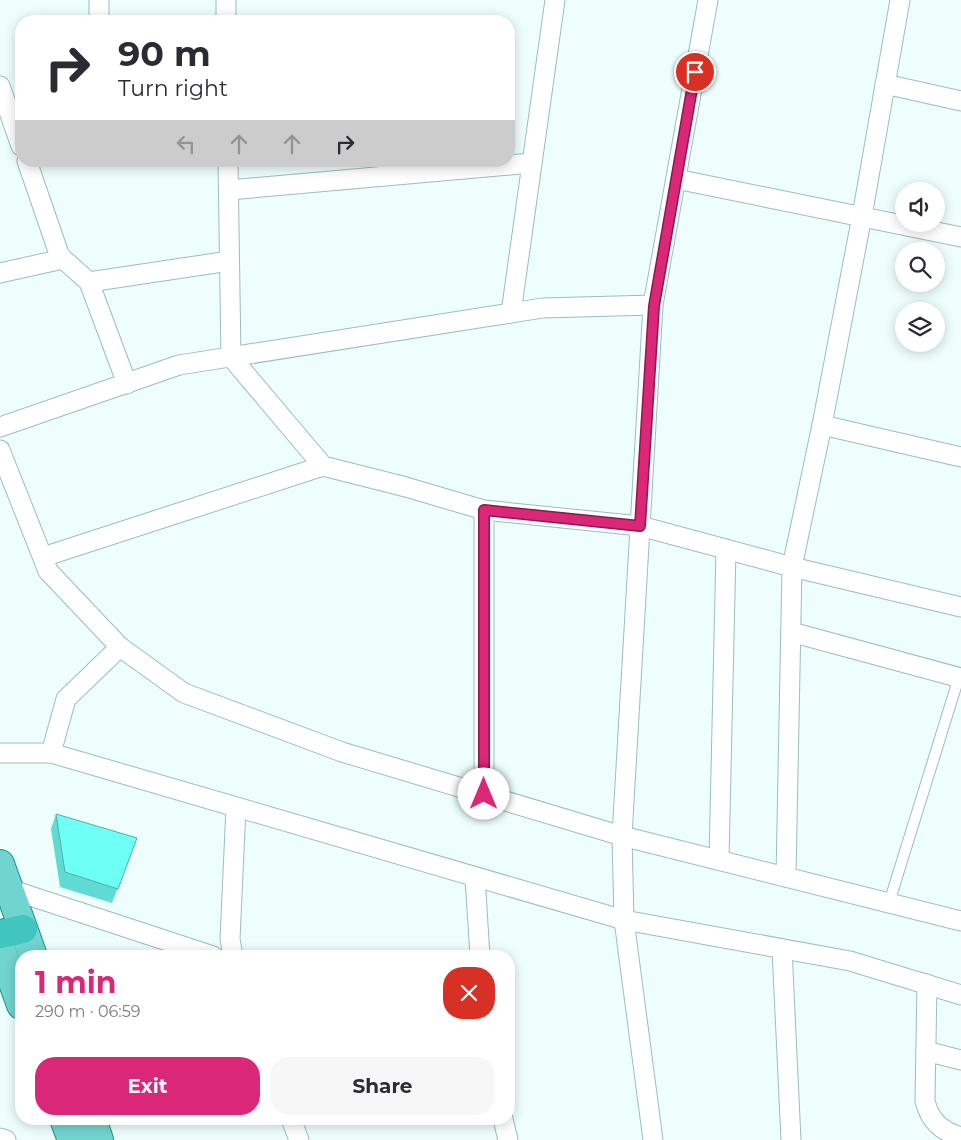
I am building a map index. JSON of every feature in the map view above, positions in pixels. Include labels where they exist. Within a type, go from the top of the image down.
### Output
[{"type":"main road","points":[[0,864],[9,889],[12,931],[28,950]]},
{"type":"main road","points":[[0,947],[15,988]]},
{"type":"main road","points":[[66,1125],[72,1140]]},
{"type":"main road","points":[[94,1125],[99,1140]]},
{"type":"street","points":[[99,15],[100,0]]},
{"type":"street","points":[[226,0],[226,15]]},
{"type":"street","points":[[511,313],[555,0]]},
{"type":"street","points":[[653,1140],[624,920],[622,836],[654,306],[708,0]]},
{"type":"street","points":[[786,877],[792,567],[822,425],[862,216],[900,0]]},
{"type":"street","points":[[885,84],[961,101]]},
{"type":"street","points":[[0,86],[15,129]]},
{"type":"street","points":[[515,165],[532,163]]},
{"type":"street","points":[[29,167],[59,254],[89,282],[127,384]]},
{"type":"street","points":[[228,167],[231,357],[323,466]]},
{"type":"street","points":[[229,190],[487,167]]},
{"type":"street","points":[[676,179],[961,237]]},
{"type":"street","points":[[0,273],[63,259]]},
{"type":"street","points":[[89,282],[230,261]]},
{"type":"street","points":[[0,427],[179,365],[543,308],[654,306]]},
{"type":"street","points":[[822,425],[961,457]]},
{"type":"street","points":[[0,450],[48,571],[120,647],[184,693],[342,752],[622,836],[961,920]]},
{"type":"street","points":[[43,557],[323,466],[406,487],[484,510],[640,526],[792,567],[961,607]]},
{"type":"street","points":[[484,510],[484,794]]},
{"type":"street","points":[[719,860],[726,549]]},
{"type":"street","points":[[791,632],[960,678]]},
{"type":"street","points":[[51,753],[66,699],[120,647]]},
{"type":"street","points":[[0,753],[51,753],[624,920],[850,962],[961,995]]},
{"type":"street","points":[[232,950],[230,939],[236,807]]},
{"type":"street","points":[[475,877],[480,950]]},
{"type":"street","points":[[9,889],[195,950]]},
{"type":"street","points":[[782,949],[791,1140]]},
{"type":"street","points":[[927,984],[925,1101],[928,1114],[938,1126],[950,1134],[961,1137]]},
{"type":"street","points":[[926,1051],[961,1060]]},
{"type":"street","points":[[293,1125],[299,1140]]},
{"type":"street","points":[[505,1125],[508,1140]]},
{"type":"street","points":[[0,1138],[6,1140]]},
{"type":"lane","points":[[889,903],[960,678]]},
{"type":"building","points":[[56,814],[137,838],[118,889],[65,872]]},
{"type":"route","points":[[484,794],[484,510],[640,526],[654,306],[695,72]]}]
